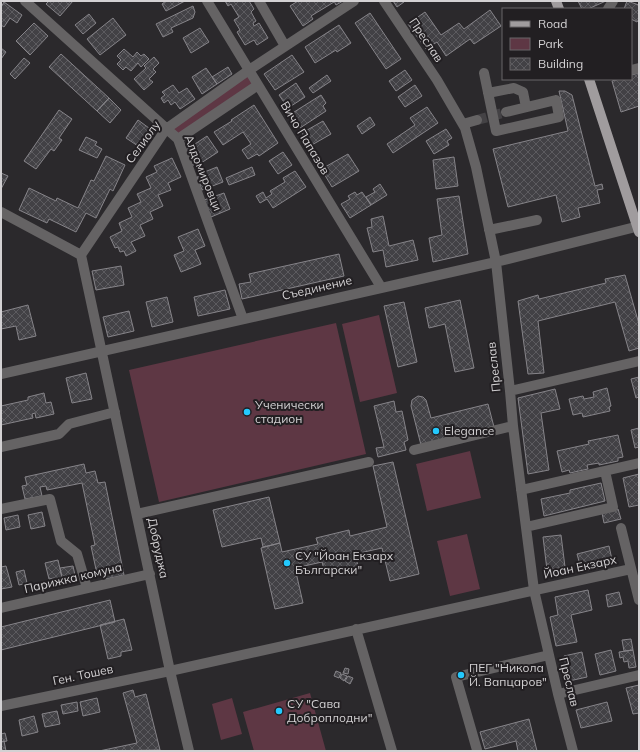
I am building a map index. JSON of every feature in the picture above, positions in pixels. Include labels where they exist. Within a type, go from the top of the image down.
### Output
[{"type":"main road","points":[[592,80],[639,228]]},
{"type":"street","name":"Алдомировци","points":[[25,1],[178,139],[243,319]]},
{"type":"street","name":"Вичо Папазов","points":[[207,1],[381,287]]},
{"type":"street","points":[[259,1],[285,46]]},
{"type":"street","name":"Селиолу","points":[[81,255],[166,129],[249,70],[354,1]]},
{"type":"street","name":"Преслав","points":[[384,1],[437,80],[463,124],[476,167],[496,262],[513,426],[534,590],[573,751]]},
{"type":"street","points":[[484,73],[496,131],[559,117],[556,100],[506,112]]},
{"type":"street","points":[[178,139],[258,85]]},
{"type":"street","points":[[488,93],[514,88],[522,92],[526,107]]},
{"type":"street","points":[[463,124],[477,120]]},
{"type":"street","points":[[1,212],[81,255],[102,351]]},
{"type":"street","points":[[489,230],[538,220]]},
{"type":"street","name":"Съединение","points":[[1,374],[496,262],[639,228]]},
{"type":"street","name":"Добруджа","points":[[102,351],[170,671],[189,751]]},
{"type":"street","points":[[510,391],[639,361]]},
{"type":"street","points":[[1,448],[59,434],[69,424],[114,412]]},
{"type":"street","points":[[414,450],[513,426]]},
{"type":"street","points":[[137,514],[369,462]]},
{"type":"street","points":[[521,490],[639,463]]},
{"type":"street","points":[[526,527],[614,507],[605,471]]},
{"type":"street","points":[[1,509],[50,499],[61,541],[77,554],[88,588]]},
{"type":"street","points":[[621,528],[639,600]]},
{"type":"street","name":"Йоан Екзарх","points":[[356,630],[631,569]]},
{"type":"street","name":"Парижка комуна","points":[[1,608],[150,574]]},
{"type":"street","points":[[356,630],[392,751]]},
{"type":"street","name":"Ген. Тошев","points":[[1,706],[356,630]]},
{"type":"street","points":[[477,750],[456,677],[549,655]]},
{"type":"street","points":[[558,694],[639,675]]},
{"type":"green space","points":[[249,70],[258,85],[178,139],[166,129]]},
{"type":"green space","points":[[379,315],[397,393],[360,402],[342,324]]},
{"type":"green space","name":"Ученически стадион","points":[[336,323],[366,454],[159,502],[129,370]]},
{"type":"green space","points":[[470,451],[481,498],[427,511],[416,464]]},
{"type":"green space","points":[[467,534],[480,589],[450,596],[437,541]]},
{"type":"green space","points":[[310,693],[326,751],[254,751],[243,712]]},
{"type":"green space","points":[[232,698],[242,734],[221,740],[212,704]]},
{"type":"building","points":[[49,1],[73,1],[60,16],[46,4]]},
{"type":"building","points":[[166,1],[185,1],[166,11],[162,4]]},
{"type":"building","points":[[225,1],[249,1],[254,9],[251,12],[256,21],[253,23],[254,26],[259,23],[268,38],[257,45],[254,40],[245,45],[237,32],[240,30],[234,20],[239,17],[231,4],[228,6]]},
{"type":"building","points":[[298,1],[334,2],[311,16],[313,19],[303,26],[290,6]]},
{"type":"building","points":[[334,1],[343,1],[336,5]]},
{"type":"building","points":[[393,1],[403,1],[404,2],[397,7]]},
{"type":"building","points":[[578,1],[606,1],[590,8],[582,8]]},
{"type":"building","points":[[627,1],[639,5],[639,19],[637,22],[632,20],[632,8],[624,8]]},
{"type":"building","points":[[4,2],[22,15],[17,23],[10,18],[4,27],[1,25],[1,7]]},
{"type":"building","points":[[193,6],[195,12],[193,18],[171,28],[173,32],[163,37],[156,24]]},
{"type":"building","points":[[490,10],[501,26],[474,44],[470,39],[446,56],[437,42],[426,49],[408,24],[425,12],[441,35],[459,23],[464,29]]},
{"type":"building","points":[[370,13],[401,59],[386,69],[355,23]]},
{"type":"building","points":[[89,14],[96,23],[83,34],[75,25]]},
{"type":"building","points":[[113,18],[126,35],[100,55],[87,39]]},
{"type":"building","points":[[34,23],[48,36],[30,55],[16,41]]},
{"type":"building","points":[[339,25],[351,43],[315,63],[305,47]]},
{"type":"building","points":[[200,28],[209,42],[191,53],[183,38]]},
{"type":"building","points":[[1,48],[6,52],[1,59]]},
{"type":"building","points":[[124,49],[133,57],[137,52],[141,56],[144,54],[149,59],[141,67],[138,63],[131,71],[126,67],[123,70],[117,64],[121,60],[117,56]]},
{"type":"building","points":[[61,54],[109,98],[97,111],[49,67]]},
{"type":"building","points":[[292,55],[304,72],[275,90],[264,74]]},
{"type":"building","points":[[154,57],[159,63],[153,69],[156,72],[149,79],[153,82],[144,90],[134,79],[146,68],[144,66]]},
{"type":"building","points":[[24,58],[30,63],[15,79],[10,74]]},
{"type":"building","points":[[228,67],[232,74],[217,84],[212,77]]},
{"type":"building","points":[[206,68],[217,84],[202,94],[192,77]]},
{"type":"building","points":[[405,70],[412,80],[396,91],[389,81]]},
{"type":"building","points":[[639,73],[639,106],[621,112],[612,81],[632,80],[632,75]]},
{"type":"building","points":[[327,75],[331,81],[313,93],[309,88]]},
{"type":"building","points":[[296,83],[305,97],[288,108],[279,95]]},
{"type":"building","points":[[173,85],[179,93],[187,88],[195,99],[180,109],[175,102],[171,105],[168,100],[164,103],[161,98],[165,95],[162,92]]},
{"type":"building","points":[[415,85],[422,96],[405,107],[398,97]]},
{"type":"building","points":[[559,91],[565,91],[572,95],[595,186],[602,184],[603,189],[597,190],[600,203],[578,208],[580,217],[562,222],[556,195],[508,207],[493,149],[568,131]]},
{"type":"building","points":[[321,95],[326,103],[323,106],[326,111],[300,128],[291,114]]},
{"type":"building","points":[[109,98],[121,110],[110,123],[97,111]]},
{"type":"building","points":[[254,105],[278,143],[259,156],[257,154],[248,159],[242,150],[251,144],[243,132],[223,145],[214,132]]},
{"type":"building","points":[[427,107],[438,123],[393,153],[387,144],[415,125],[410,118]]},
{"type":"building","points":[[59,110],[72,119],[59,138],[62,140],[54,151],[51,149],[36,169],[24,161]]},
{"type":"building","points":[[370,117],[375,125],[362,134],[357,126]]},
{"type":"building","points":[[138,120],[153,131],[141,148],[126,138]]},
{"type":"building","points":[[323,121],[331,134],[310,146],[302,133]]},
{"type":"building","points":[[446,129],[452,138],[447,141],[449,145],[434,154],[426,141]]},
{"type":"building","points":[[207,136],[218,152],[198,165],[192,165],[186,150]]},
{"type":"building","points":[[86,137],[97,142],[95,145],[102,149],[97,158],[79,150]]},
{"type":"building","points":[[283,152],[292,165],[278,174],[269,161]]},
{"type":"building","points":[[348,154],[359,171],[332,187],[323,172],[327,170],[325,167]]},
{"type":"building","points":[[106,156],[125,165],[113,191],[110,189],[96,218],[86,213],[76,232],[49,219],[47,223],[19,210],[29,188],[56,201],[57,198],[78,208],[91,180],[94,181]]},
{"type":"building","points":[[454,157],[458,186],[436,189],[433,160]]},
{"type":"building","points":[[172,158],[181,177],[168,183],[171,190],[158,195],[163,206],[150,212],[153,219],[140,225],[145,236],[131,242],[136,251],[126,256],[124,251],[120,252],[118,247],[115,248],[110,237],[122,231],[119,223],[132,217],[128,208],[141,202],[137,194],[151,188],[146,177],[157,172],[154,166]]},
{"type":"building","points":[[217,167],[223,182],[202,190],[197,177],[203,176],[202,173]]},
{"type":"building","points":[[252,167],[255,175],[229,185],[226,178]]},
{"type":"building","points":[[295,171],[306,187],[273,208],[267,199],[260,203],[256,196],[263,192],[266,198],[272,194],[270,191],[285,182],[283,178]]},
{"type":"building","points":[[1,173],[8,176],[1,189]]},
{"type":"building","points":[[380,184],[387,195],[371,205],[366,197],[375,192],[373,189]]},
{"type":"building","points":[[355,192],[357,195],[362,192],[371,205],[350,218],[341,204],[350,199],[348,196]]},
{"type":"building","points":[[224,193],[230,209],[211,217],[204,200]]},
{"type":"building","points":[[459,196],[468,254],[433,262],[429,238],[442,235],[437,199]]},
{"type":"building","points":[[383,216],[389,246],[413,240],[418,260],[386,267],[383,250],[373,252],[367,228],[372,227],[371,219]]},
{"type":"building","points":[[198,229],[205,246],[195,250],[201,264],[181,272],[174,255],[184,251],[178,237]]},
{"type":"building","points":[[339,254],[344,276],[242,299],[239,284],[251,282],[249,274]]},
{"type":"building","points":[[121,266],[124,285],[96,290],[92,271]]},
{"type":"building","points":[[625,275],[639,324],[639,348],[629,351],[615,302],[538,321],[544,373],[528,374],[518,301],[538,295],[539,299],[606,283],[605,279]]},
{"type":"building","points":[[225,290],[230,309],[198,316],[194,297]]},
{"type":"building","points":[[167,297],[173,322],[152,327],[146,302]]},
{"type":"building","points":[[460,300],[474,368],[455,372],[445,324],[429,328],[425,308]]},
{"type":"building","points":[[404,302],[417,362],[398,367],[384,306]]},
{"type":"building","points":[[28,305],[36,336],[19,340],[16,326],[1,329],[1,312]]},
{"type":"building","points":[[129,311],[134,331],[108,337],[103,317]]},
{"type":"building","points":[[86,373],[92,399],[72,403],[66,378]]},
{"type":"building","points":[[639,377],[639,397],[636,398],[631,379]]},
{"type":"building","points":[[607,388],[611,406],[609,407],[610,411],[583,417],[582,413],[573,415],[569,399],[583,396],[584,399],[594,397],[593,392]]},
{"type":"building","points":[[555,389],[560,409],[541,413],[549,470],[528,474],[518,398]]},
{"type":"building","points":[[44,393],[46,403],[51,402],[54,414],[36,418],[35,413],[32,414],[33,418],[1,425],[1,406],[28,400],[28,397]]},
{"type":"building","points":[[418,396],[423,397],[426,400],[431,418],[488,404],[494,427],[421,445],[411,406],[412,400]]},
{"type":"building","points":[[394,401],[396,412],[402,411],[408,440],[404,442],[406,450],[378,457],[376,448],[384,447],[374,406]]},
{"type":"building","points":[[639,428],[639,447],[635,448],[631,430]]},
{"type":"building","points":[[618,435],[623,457],[618,458],[618,461],[599,465],[599,463],[587,465],[588,469],[570,473],[569,470],[562,472],[557,451],[589,444],[588,441]]},
{"type":"building","points":[[393,462],[419,574],[390,581],[382,548],[355,554],[358,566],[325,573],[322,562],[295,568],[303,603],[275,609],[261,548],[280,543],[282,552],[318,544],[316,538],[349,530],[350,536],[387,527],[373,466]]},
{"type":"building","points":[[84,464],[86,473],[95,471],[98,483],[105,482],[124,575],[106,579],[105,573],[97,574],[91,546],[95,545],[82,483],[47,490],[46,486],[40,487],[42,496],[25,499],[22,486],[27,485],[25,477]]},
{"type":"building","points":[[639,474],[639,505],[629,507],[623,478]]},
{"type":"building","points":[[601,483],[605,501],[544,516],[541,499],[570,493],[570,490]]},
{"type":"building","points":[[269,497],[280,543],[263,547],[261,538],[222,547],[213,510]]},
{"type":"building","points":[[618,509],[621,519],[604,523],[602,513]]},
{"type":"building","points":[[42,512],[45,526],[31,529],[28,515]]},
{"type":"building","points":[[18,515],[20,527],[6,530],[4,518]]},
{"type":"building","points":[[561,535],[565,567],[547,570],[543,537]]},
{"type":"building","points":[[609,546],[613,564],[585,571],[583,565],[580,565],[577,554]]},
{"type":"building","points":[[58,560],[63,582],[55,584],[54,578],[49,579],[45,563]]},
{"type":"building","points":[[6,566],[12,587],[1,589],[1,567]]},
{"type":"building","points":[[73,566],[76,580],[63,582],[60,568]]},
{"type":"building","points":[[24,570],[27,583],[19,585],[16,572]]},
{"type":"building","points":[[588,590],[592,610],[571,615],[577,642],[556,646],[550,617],[558,615],[555,597]]},
{"type":"building","points":[[619,592],[622,604],[608,607],[606,595]]},
{"type":"building","points":[[110,600],[115,622],[1,650],[1,627]]},
{"type":"building","points":[[124,619],[132,650],[121,652],[121,656],[108,659],[100,625]]},
{"type":"building","points":[[631,639],[633,650],[624,651],[622,640]]},
{"type":"building","points":[[611,650],[616,671],[600,675],[595,654]]},
{"type":"building","points":[[633,650],[636,667],[629,668],[628,661],[624,662],[623,657],[620,658],[619,652]]},
{"type":"building","points":[[582,652],[587,677],[569,681],[564,656]]},
{"type":"building","points":[[345,668],[349,669],[348,674],[343,673]]},
{"type":"building","points":[[336,671],[341,673],[339,678],[334,676]]},
{"type":"building","points":[[342,674],[347,676],[344,681],[340,678]]},
{"type":"building","points":[[348,676],[353,678],[350,684],[345,681]]},
{"type":"building","points":[[639,685],[639,713],[633,714],[626,688]]},
{"type":"building","points":[[133,690],[135,697],[146,694],[160,750],[99,751],[137,743],[123,693]]},
{"type":"building","points":[[97,698],[100,712],[83,716],[80,702]]},
{"type":"building","points":[[77,702],[78,711],[63,714],[61,705]]},
{"type":"building","points":[[607,702],[612,721],[581,728],[576,710]]},
{"type":"building","points":[[57,711],[60,724],[45,727],[42,714]]},
{"type":"building","points":[[34,716],[38,732],[22,736],[19,720]]},
{"type":"building","points":[[529,719],[537,751],[518,751],[516,741],[485,749],[480,732]]},
{"type":"building","points":[[5,733],[7,741],[1,742],[1,734]]},
{"type":"building","points":[[4,741],[6,751],[1,751],[1,742]]},
{"type":"tunnel","points":[[477,120],[506,112]]},
{"type":"place","name":"Ученически стадион","points":[[247,412]]},
{"type":"place","name":"Elegance","points":[[436,431]]},
{"type":"place","name":"СУ \"Йоан Екзарх Български\"","points":[[287,563]]},
{"type":"place","name":"ПЕГ \"Никола Й. Вапцаров\"","points":[[461,675]]},
{"type":"place","name":"СУ \"Сава Доброплодни\"","points":[[279,711]]}]
